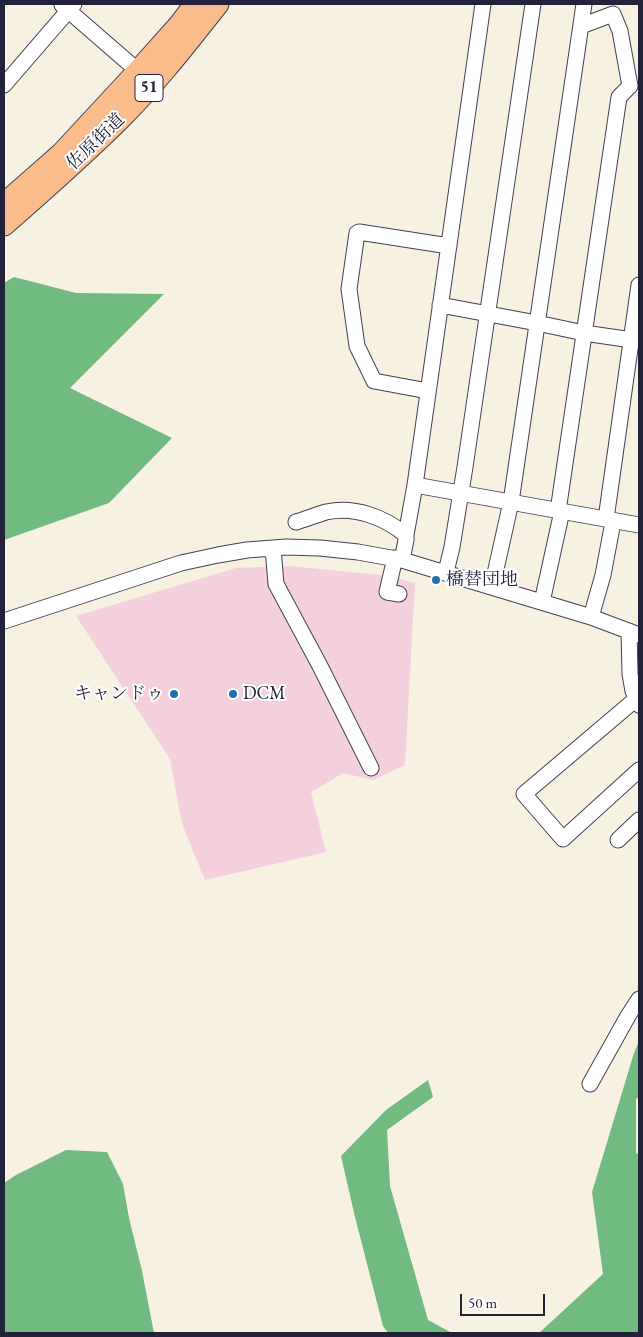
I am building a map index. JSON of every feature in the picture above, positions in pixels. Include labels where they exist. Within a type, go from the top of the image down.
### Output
[{"type":"highway","name":"佐原街道","points":[[4,226],[67,160],[138,71],[180,24],[195,4]]},
{"type":"highway","name":"佐原街道","points":[[4,204],[67,160],[122,116],[153,84],[218,4]]},
{"type":"street","points":[[400,594],[387,592],[406,540],[416,485],[483,4]]},
{"type":"street","points":[[446,572],[461,493],[533,4]]},
{"type":"street","points":[[492,587],[511,502],[584,4]]},
{"type":"street","points":[[4,85],[68,6],[138,71]]},
{"type":"street","points":[[542,602],[560,511],[619,97],[630,86],[620,31],[614,14],[581,26]]},
{"type":"street","points":[[428,390],[374,381],[357,346],[349,289],[355,242],[359,232],[449,246]]},
{"type":"street","points":[[591,617],[603,575],[635,341],[639,286]]},
{"type":"street","points":[[440,306],[635,341]]},
{"type":"street","points":[[416,485],[639,526]]},
{"type":"street","points":[[296,522],[326,512],[354,510],[395,526],[406,535]]},
{"type":"street","points":[[273,548],[276,584],[371,768]]},
{"type":"street","points":[[4,621],[181,563],[240,551],[273,548],[320,548],[399,559],[591,617],[634,633],[630,674],[633,691],[638,702],[524,794],[563,839],[639,770]]},
{"type":"street","points":[[618,840],[639,820]]},
{"type":"street","points":[[590,1084],[639,999]]},
{"type":"shaded area","points":[[289,566],[390,576],[415,583],[405,765],[373,780],[343,773],[311,792],[326,852],[205,880],[182,824],[170,759],[76,616],[236,568]]},
{"type":"green space","points":[[14,277],[76,293],[164,294],[70,388],[172,438],[109,503],[4,540],[4,283]]},
{"type":"green space","points":[[639,1041],[636,1153],[639,1155],[639,1333],[539,1333],[603,1274],[592,1192]]},
{"type":"green space","points":[[428,1080],[433,1097],[387,1130],[390,1186],[428,1320],[452,1333],[388,1333],[383,1326],[341,1156],[386,1110]]},
{"type":"green space","points":[[66,1150],[107,1152],[123,1184],[154,1333],[4,1333],[4,1183]]},
{"type":"place","name":"橋替団地","points":[[436,580]]},
{"type":"place","name":"キャンドゥ","points":[[174,694]]},
{"type":"place","name":"DCM","points":[[233,694]]}]
